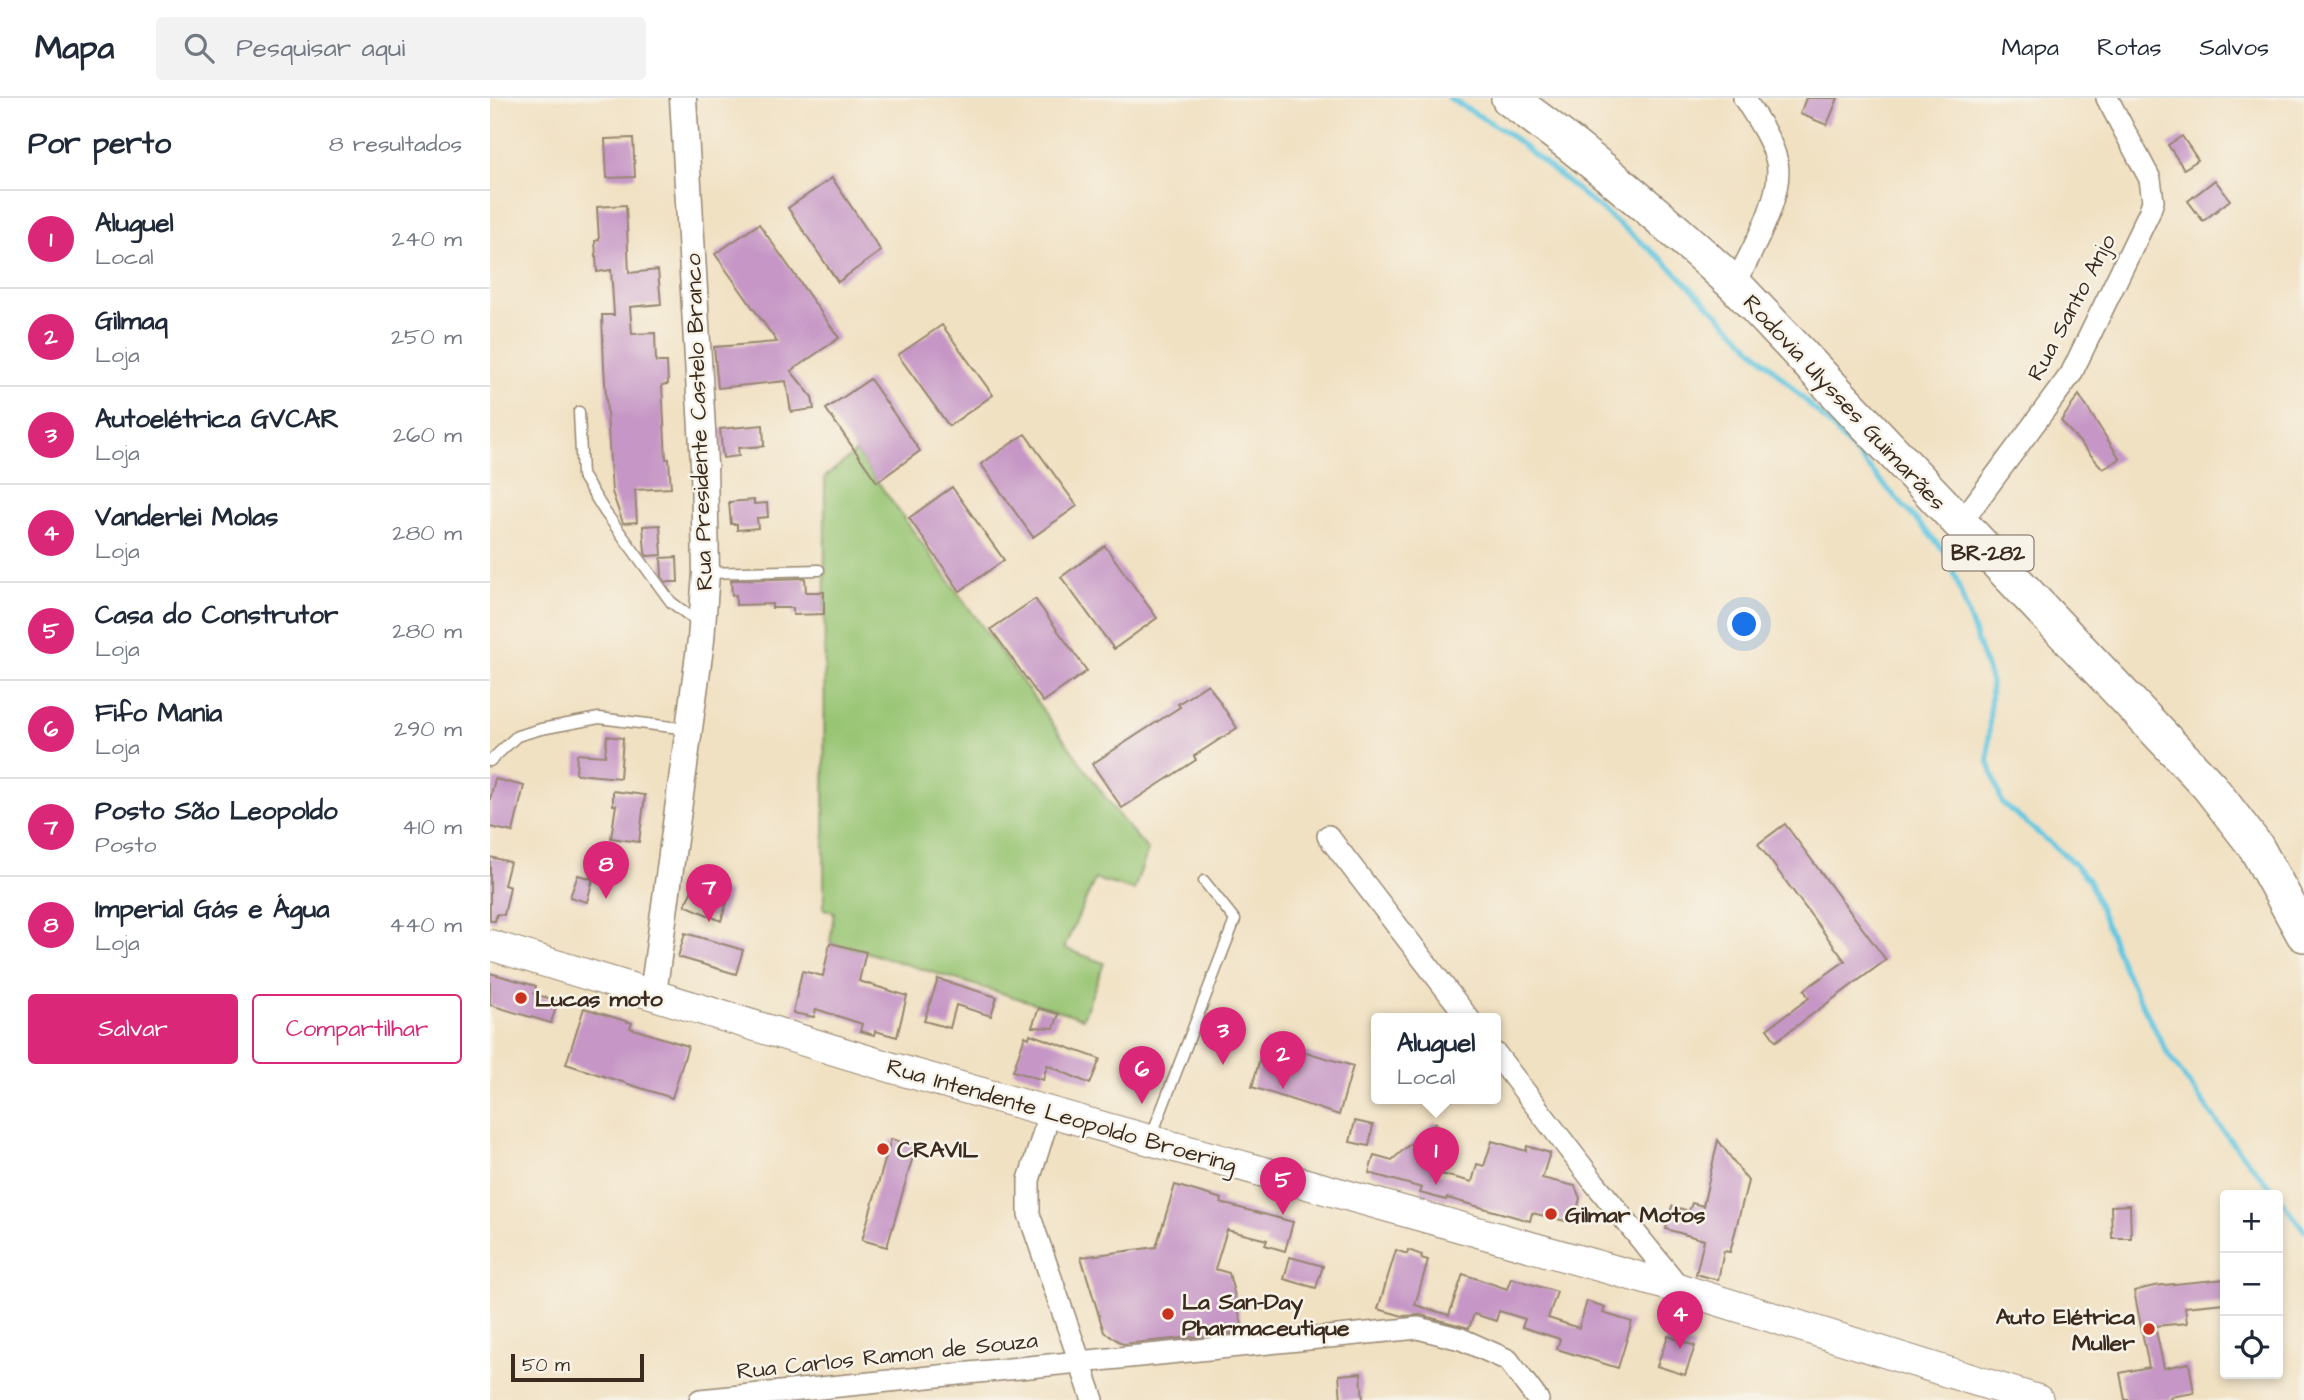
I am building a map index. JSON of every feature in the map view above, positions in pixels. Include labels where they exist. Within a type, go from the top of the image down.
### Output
[{"type":"highway","name":"Rodovia Ulysses Guimarães","points":[[1509,98],[1609,173],[1735,285],[2209,786],[2256,847],[2304,934]]},
{"type":"main road","name":"Rua Intendente Leopoldo Broering","points":[[490,945],[750,1026],[1681,1289],[2038,1400]]},
{"type":"street","name":"Rua Presidente Castelo Branco","points":[[653,994],[703,626],[706,573],[704,464],[683,98]]},
{"type":"street","points":[[1735,285],[1765,221],[1778,178],[1772,147],[1744,98]]},
{"type":"street","name":"Rua Santo Anjo","points":[[1960,524],[2071,374],[2149,213],[2152,201],[2150,179],[2107,98]]},
{"type":"street","points":[[1328,836],[1464,1013]]},
{"type":"street","points":[[1501,1061],[1594,1182],[1681,1289]]},
{"type":"street","points":[[1050,1112],[1029,1180],[1028,1214],[1093,1400]]},
{"type":"street","name":"Rua Carlos Ramon de Souza","points":[[699,1400],[1418,1328],[1461,1339],[1508,1360],[1538,1400]]},
{"type":"lane","points":[[579,412],[582,475],[605,512],[671,602],[703,626]]},
{"type":"lane","points":[[706,573],[819,570]]},
{"type":"lane","points":[[490,761],[517,736],[599,718],[689,729]]},
{"type":"lane","points":[[1150,1140],[1235,920],[1204,881]]},
{"type":"green space","points":[[856,452],[1122,820],[1148,850],[1134,890],[1095,879],[1064,948],[1104,963],[1083,1018],[830,943],[834,912],[824,909],[825,477]]},
{"type":"building","points":[[1806,98],[1838,98],[1827,125],[1800,114]]},
{"type":"building","points":[[2182,136],[2198,160],[2184,169],[2168,145]]},
{"type":"building","points":[[633,138],[635,177],[607,178],[605,139]]},
{"type":"building","points":[[832,178],[881,251],[838,282],[788,208]]},
{"type":"building","points":[[2215,180],[2230,200],[2203,221],[2188,201]]},
{"type":"building","points":[[626,205],[629,273],[658,270],[661,304],[630,307],[632,334],[655,333],[656,362],[667,362],[668,384],[662,385],[666,459],[669,459],[671,488],[635,490],[637,522],[623,523],[612,492],[604,366],[602,315],[614,315],[611,270],[597,272],[595,241],[599,240],[597,207]]},
{"type":"building","points":[[759,224],[839,338],[791,371],[812,397],[814,409],[791,412],[786,381],[718,388],[714,347],[777,342],[715,254]]},
{"type":"building","points":[[942,325],[993,395],[949,426],[898,355]]},
{"type":"building","points":[[870,379],[920,451],[877,482],[826,409]]},
{"type":"building","points":[[2079,395],[2120,459],[2103,469],[2061,421]]},
{"type":"building","points":[[763,425],[764,446],[738,448],[739,456],[723,458],[720,429]]},
{"type":"building","points":[[1025,434],[1077,506],[1033,537],[981,464]]},
{"type":"building","points":[[952,487],[1004,560],[960,591],[909,518]]},
{"type":"building","points":[[754,500],[754,504],[767,503],[768,517],[757,518],[758,528],[737,530],[737,524],[731,524],[729,502]]},
{"type":"building","points":[[660,525],[662,555],[647,556],[643,526]]},
{"type":"building","points":[[1105,546],[1157,618],[1114,649],[1061,577]]},
{"type":"building","points":[[677,557],[678,582],[666,582],[662,577],[661,558]]},
{"type":"building","points":[[805,578],[806,592],[824,592],[824,614],[793,615],[793,608],[772,608],[772,604],[736,605],[736,595],[732,595],[731,580]]},
{"type":"building","points":[[1035,599],[1087,671],[1043,702],[991,629]]},
{"type":"building","points":[[1208,684],[1237,728],[1194,756],[1196,760],[1122,808],[1092,764],[1180,707],[1178,704]]},
{"type":"building","points":[[607,736],[623,738],[620,778],[576,774],[577,754],[605,756]]},
{"type":"building","points":[[495,779],[524,786],[513,832],[490,827],[490,799]]},
{"type":"building","points":[[613,791],[645,795],[639,842],[611,838],[616,805],[613,805]]},
{"type":"building","points":[[1785,824],[1886,960],[1776,1041],[1767,1029],[1809,998],[1804,990],[1845,961],[1758,844]]},
{"type":"building","points":[[490,857],[510,862],[504,885],[510,887],[504,915],[497,914],[495,921],[490,921]]},
{"type":"building","points":[[578,875],[593,879],[587,902],[570,897]]},
{"type":"building","points":[[706,886],[730,893],[721,921],[685,905],[693,888],[704,891]]},
{"type":"building","points":[[685,933],[743,950],[736,974],[678,957]]},
{"type":"building","points":[[830,943],[866,952],[859,981],[907,996],[897,1037],[875,1031],[874,1035],[860,1031],[862,1024],[816,1009],[814,1017],[793,1013],[802,971],[823,976]]},
{"type":"building","points":[[490,973],[536,986],[534,994],[558,1001],[551,1023],[490,1005]]},
{"type":"building","points":[[938,979],[997,997],[991,1016],[956,1005],[950,1028],[924,1021]]},
{"type":"building","points":[[584,1008],[632,1023],[630,1028],[688,1046],[672,1098],[566,1064]]},
{"type":"building","points":[[1039,1008],[1059,1014],[1054,1028],[1032,1027]]},
{"type":"building","points":[[1030,1034],[1100,1059],[1090,1084],[1047,1065],[1043,1080],[1013,1071],[1025,1036],[1029,1038]]},
{"type":"building","points":[[1265,1040],[1353,1066],[1339,1115],[1252,1087]]},
{"type":"building","points":[[1355,1121],[1373,1125],[1369,1146],[1350,1142]]},
{"type":"building","points":[[1435,1122],[1447,1134],[1436,1145],[1448,1157],[1433,1172],[1472,1182],[1477,1164],[1484,1166],[1492,1141],[1526,1151],[1527,1146],[1550,1153],[1542,1178],[1575,1186],[1580,1198],[1574,1223],[1532,1213],[1530,1221],[1420,1193],[1422,1188],[1369,1173],[1374,1155],[1392,1160]]},
{"type":"building","points":[[891,1139],[916,1146],[887,1247],[862,1240]]},
{"type":"building","points":[[1718,1140],[1748,1181],[1730,1252],[1724,1251],[1718,1280],[1696,1274],[1704,1240],[1666,1229],[1672,1206],[1689,1211],[1692,1203],[1703,1206]]},
{"type":"building","points":[[1175,1185],[1222,1199],[1221,1203],[1293,1222],[1285,1251],[1265,1245],[1267,1240],[1227,1230],[1215,1269],[1229,1273],[1244,1332],[1123,1344],[1104,1332],[1081,1257],[1156,1247]]},
{"type":"building","points":[[2130,1205],[2131,1238],[2112,1238],[2111,1206]]},
{"type":"building","points":[[1396,1250],[1407,1254],[1408,1250],[1428,1260],[1415,1305],[1449,1315],[1463,1274],[1507,1289],[1511,1278],[1557,1292],[1548,1318],[1579,1328],[1587,1301],[1605,1307],[1603,1313],[1632,1322],[1618,1368],[1557,1349],[1560,1339],[1522,1327],[1525,1319],[1499,1311],[1496,1321],[1474,1314],[1469,1328],[1421,1315],[1403,1316],[1378,1309]]},
{"type":"building","points":[[1290,1257],[1323,1266],[1316,1288],[1284,1279]]},
{"type":"building","points":[[2220,1279],[2220,1304],[2185,1307],[2187,1323],[2155,1326],[2164,1368],[2189,1363],[2194,1393],[2170,1397],[2171,1400],[2125,1400],[2120,1373],[2149,1367],[2134,1291],[2154,1286]]},
{"type":"building","points":[[1668,1336],[1695,1346],[1685,1375],[1657,1366]]},
{"type":"building","points":[[1361,1373],[1363,1400],[1341,1400],[1339,1375]]},
{"type":"waterway","points":[[1449,98],[1506,132],[1663,260],[1829,424],[1948,555],[1991,682],[1988,760],[2002,803],[2067,857],[2088,879],[2125,971],[2169,1056],[2230,1140],[2304,1230]]},
{"type":"place","name":"Imperial Gás e Água","points":[[606,899]]},
{"type":"place","name":"Posto São Leopoldo","points":[[709,922]]},
{"type":"place","name":"Lucas moto","points":[[521,998]]},
{"type":"place","name":"Autoelétrica GVCAR","points":[[1223,1065]]},
{"type":"place","name":"Gilmaq","points":[[1283,1089]]},
{"type":"place","name":"Fifo Mania","points":[[1142,1104]]},
{"type":"place","name":"CRAVIL","points":[[883,1149]]},
{"type":"place","name":"Aluguel","points":[[1436,1185]]},
{"type":"place","name":"Gilmar Motos","points":[[1551,1214]]},
{"type":"place","name":"Casa do Construtor","points":[[1283,1215]]},
{"type":"place","name":"La San-Day Pharmaceutique","points":[[1168,1314]]},
{"type":"place","name":"Auto Elétrica Muller","points":[[2149,1329]]},
{"type":"place","name":"Vanderlei Molas","points":[[1680,1349]]}]
